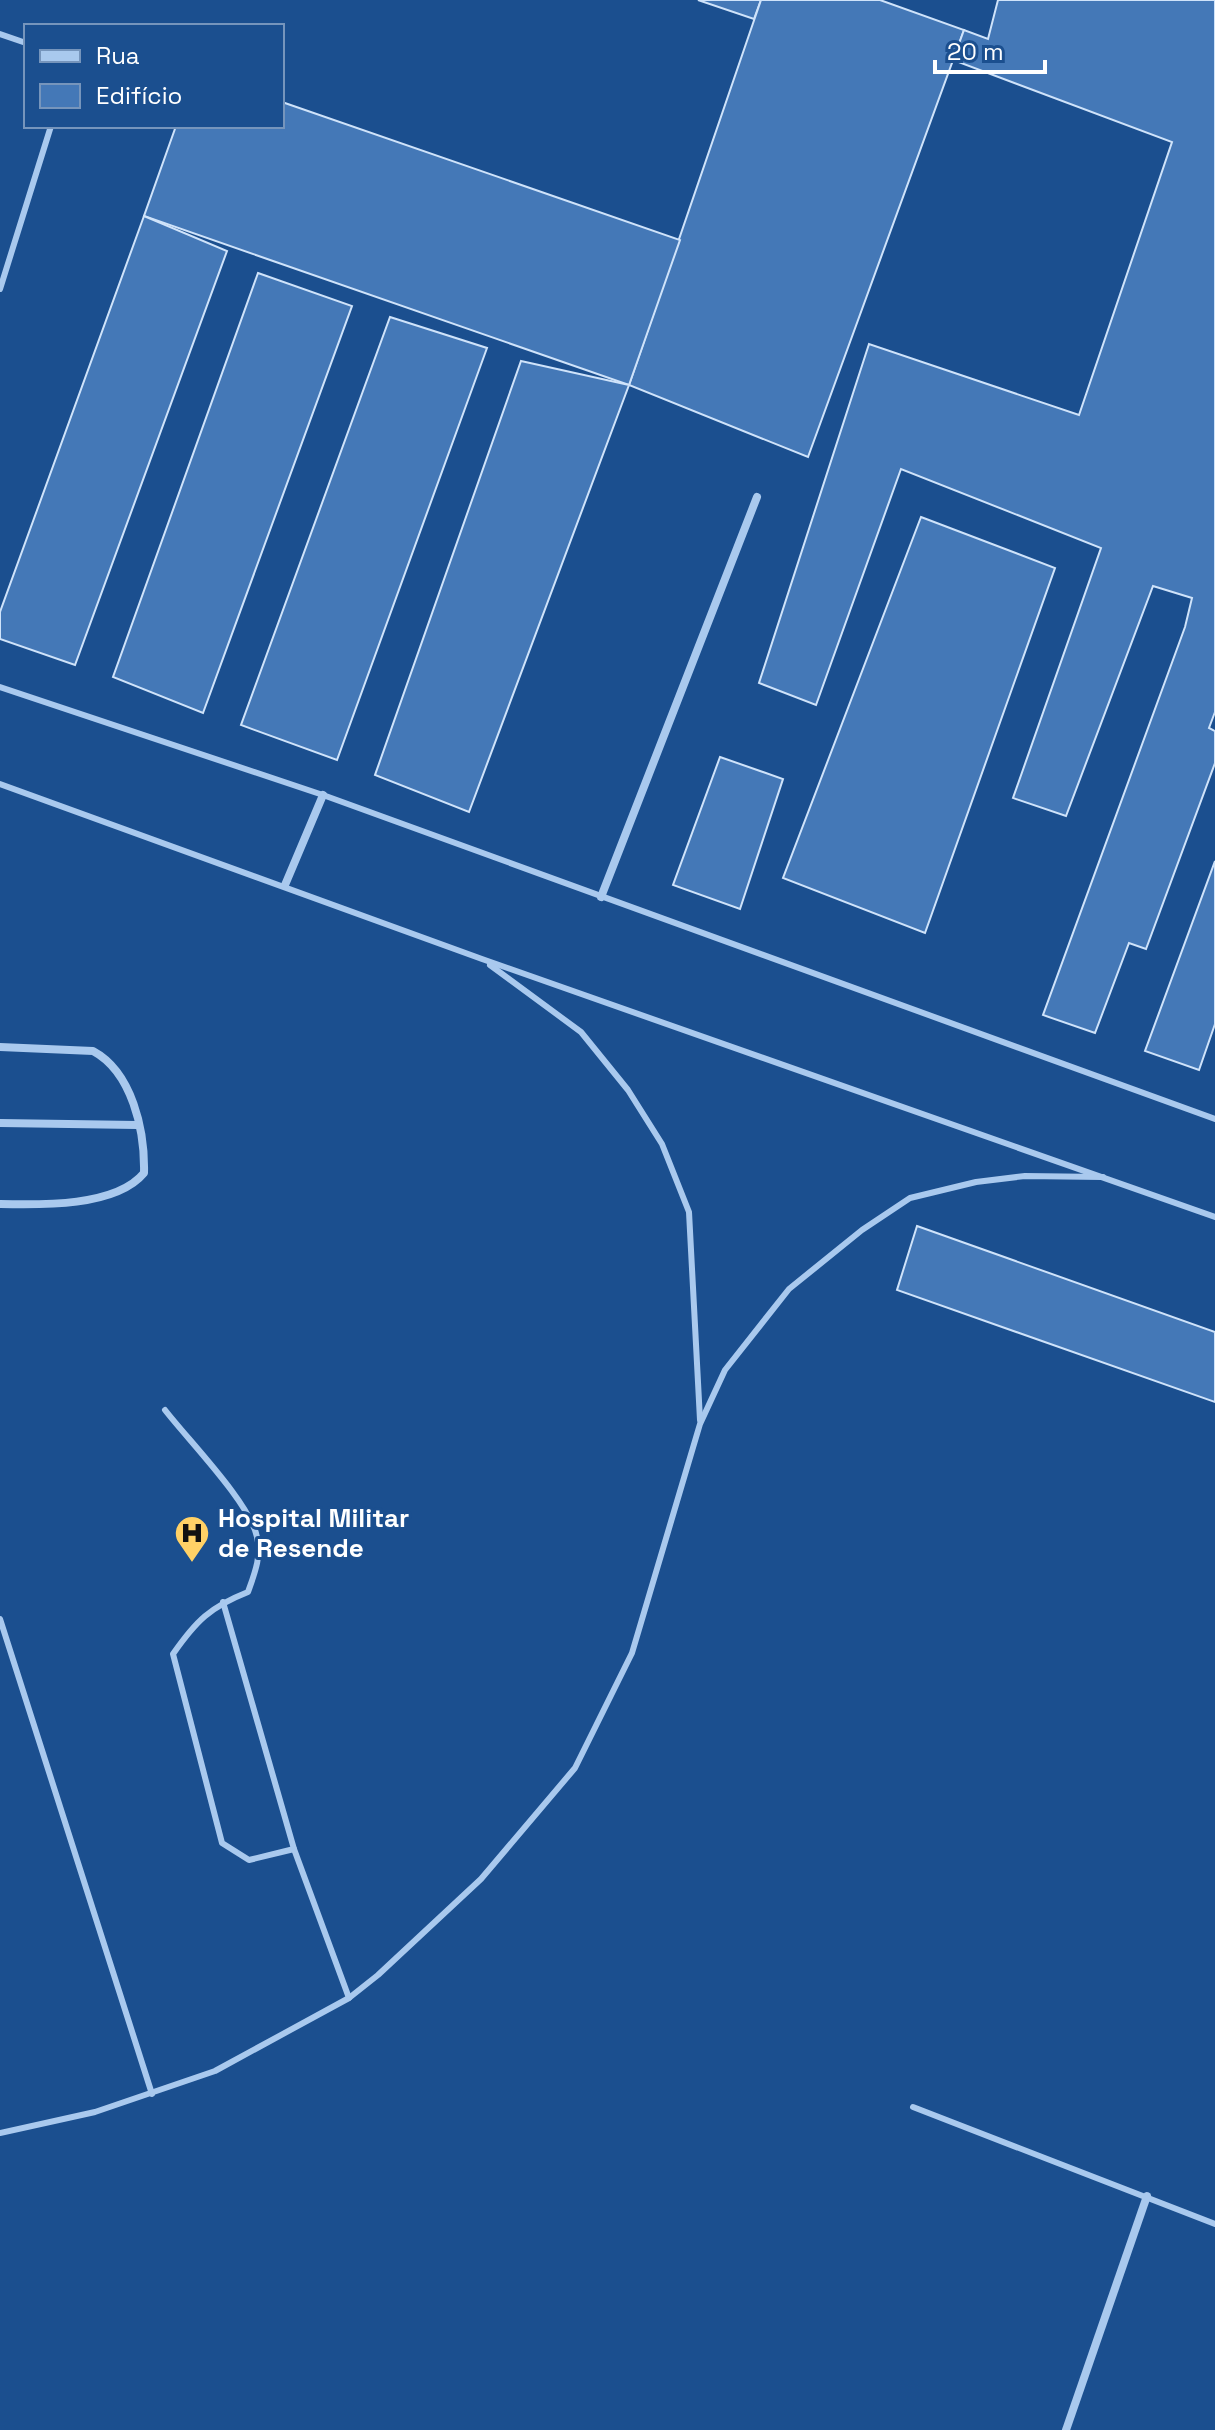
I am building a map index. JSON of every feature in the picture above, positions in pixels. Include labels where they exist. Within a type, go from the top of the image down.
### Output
[{"type":"street","points":[[601,897],[757,497]]},
{"type":"street","points":[[285,885],[323,795]]},
{"type":"street","points":[[0,1047],[93,1051],[106,1058],[125,1082],[144,1158],[144,1173],[138,1180],[90,1199],[0,1204]]},
{"type":"street","points":[[0,1123],[137,1125]]},
{"type":"street","points":[[1066,2430],[1147,2196]]},
{"type":"lane","points":[[0,34],[24,42]]},
{"type":"lane","points":[[0,289],[50,128]]},
{"type":"lane","points":[[0,687],[323,795],[1215,1119]]},
{"type":"lane","points":[[0,784],[482,959],[1215,1217]]},
{"type":"lane","points":[[482,959],[581,1032],[628,1090],[662,1144],[689,1212],[700,1424]]},
{"type":"lane","points":[[0,2133],[95,2112],[215,2071],[349,1998],[378,1975],[481,1879],[575,1768],[632,1653],[700,1424],[725,1370],[789,1289],[910,1198],[1001,1179],[1103,1177]]},
{"type":"lane","points":[[165,1410],[237,1498],[257,1537],[258,1565],[248,1592],[223,1602],[195,1622],[173,1654],[222,1843],[249,1860],[294,1849]]},
{"type":"lane","points":[[223,1602],[294,1849],[349,1998]]},
{"type":"lane","points":[[0,1619],[152,2094]]},
{"type":"lane","points":[[913,2107],[1215,2224]]},
{"type":"building","points":[[698,0],[761,0],[754,19]]},
{"type":"building","points":[[761,0],[880,0],[964,30],[808,457],[629,385]]},
{"type":"building","points":[[998,0],[1215,0],[1215,712],[1209,728],[1215,731],[1215,763],[1146,949],[1129,943],[1095,1033],[1043,1015],[1185,627],[1192,598],[1153,586],[1066,816],[1013,798],[1101,548],[901,469],[816,705],[759,683],[869,344],[1079,415],[1172,142],[953,60],[964,30],[988,39]]},
{"type":"building","points":[[284,103],[680,240],[629,385],[144,216],[175,128],[284,128]]},
{"type":"building","points":[[144,216],[227,251],[75,665],[0,639],[0,612]]},
{"type":"building","points":[[258,273],[352,306],[203,713],[113,677]]},
{"type":"building","points":[[390,317],[487,348],[337,760],[241,725]]},
{"type":"building","points":[[521,361],[629,385],[469,812],[375,775]]},
{"type":"building","points":[[921,517],[1055,568],[925,933],[783,878]]},
{"type":"building","points":[[720,757],[783,779],[740,909],[673,885]]},
{"type":"building","points":[[1215,861],[1215,1024],[1199,1070],[1145,1051]]},
{"type":"building","points":[[917,1226],[1215,1332],[1215,1402],[897,1290]]},
{"type":"place","name":"Hospital Militar de Resende","points":[[192,1564]]}]
